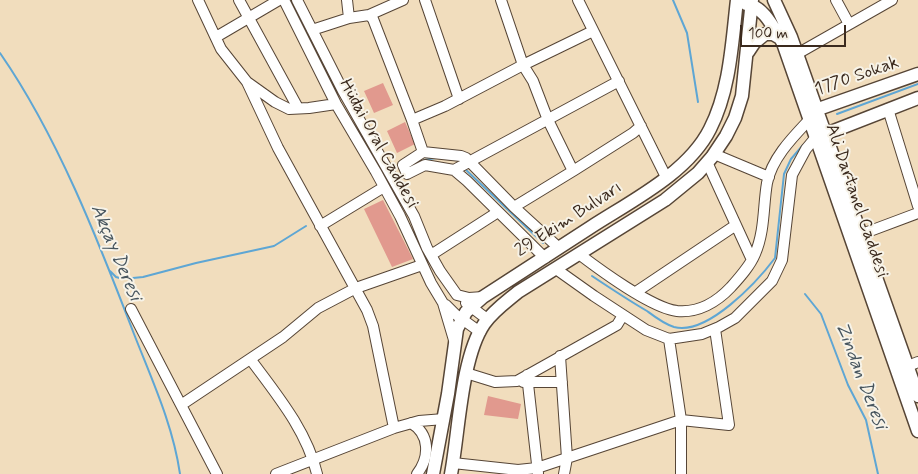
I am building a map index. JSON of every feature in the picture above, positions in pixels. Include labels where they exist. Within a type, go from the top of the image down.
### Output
[{"type":"main road","name":"Ali Dartanel Caddesi","points":[[774,0],[791,36],[797,54],[811,114]]},
{"type":"main road","points":[[736,1],[752,2]]},
{"type":"main road","name":"29 Ekim Bulvarı","points":[[433,474],[444,419],[457,329],[461,319],[483,297],[652,188],[680,167],[699,146],[716,117],[726,85],[736,1]]},
{"type":"main road","name":"Ali Dartanel Caddesi","points":[[752,2],[769,20],[780,38],[862,234],[913,364],[918,396]]},
{"type":"main road","name":"29 Ekim Bulvarı","points":[[452,468],[466,374],[480,332],[487,320],[518,292],[665,200],[698,173],[711,158],[726,136],[735,118],[742,96],[752,2]]},
{"type":"main road","points":[[746,57],[754,43],[762,35],[769,33],[780,38]]},
{"type":"main road","name":"1770 Sokak","points":[[811,114],[918,74]]},
{"type":"main road","points":[[821,136],[918,98]]},
{"type":"main road","name":"Ali Dartanel Caddesi","points":[[821,136],[918,431]]},
{"type":"street","points":[[198,0],[221,49],[247,82],[278,148],[367,310],[373,326],[394,428]]},
{"type":"street","points":[[239,0],[298,108]]},
{"type":"street","points":[[216,37],[279,0]]},
{"type":"street","name":"Hüdai Oral Caddesi","points":[[284,0],[336,104],[384,187],[443,303]]},
{"type":"street","name":"Hüdai Oral Caddesi","points":[[297,0],[343,90],[414,216],[431,255],[455,292],[487,320]]},
{"type":"street","points":[[347,0],[349,18]]},
{"type":"street","points":[[312,30],[349,18],[369,15],[403,0]]},
{"type":"street","points":[[425,0],[459,98]]},
{"type":"street","points":[[501,0],[523,65],[533,81],[548,120],[573,171]]},
{"type":"street","points":[[578,0],[666,177]]},
{"type":"street","points":[[836,0],[849,24]]},
{"type":"street","points":[[797,54],[892,0]]},
{"type":"street","points":[[369,15],[373,20],[423,152]]},
{"type":"street","points":[[412,120],[593,31]]},
{"type":"street","points":[[247,82],[275,102],[289,108],[336,104]]},
{"type":"street","points":[[545,258],[498,212],[462,165],[461,156],[423,152],[403,165],[407,174],[425,166],[462,165],[619,82]]},
{"type":"street","points":[[888,110],[918,206]]},
{"type":"street","points":[[579,254],[598,269],[666,308],[678,311],[695,310],[708,305],[722,296],[739,279],[752,260],[761,233],[769,177],[790,140],[811,114]]},
{"type":"street","points":[[514,207],[633,133],[641,126]]},
{"type":"street","points":[[556,268],[622,315],[646,330],[669,339],[702,334],[715,329],[735,318],[772,281],[782,260],[792,175],[806,149],[821,136]]},
{"type":"street","points":[[711,158],[769,177]]},
{"type":"street","points":[[711,158],[736,225],[752,260]]},
{"type":"street","points":[[462,165],[514,207],[559,248]]},
{"type":"street","points":[[320,226],[384,187]]},
{"type":"street","points":[[431,255],[498,212]]},
{"type":"street","points":[[862,234],[918,213]]},
{"type":"street","points":[[636,292],[736,225]]},
{"type":"street","points":[[181,405],[284,337],[318,308],[356,288],[422,265]]},
{"type":"street","points":[[455,292],[469,298],[483,297]]},
{"type":"street","points":[[443,303],[480,332]]},
{"type":"street","points":[[443,303],[455,343]]},
{"type":"street","points":[[131,309],[217,474]]},
{"type":"street","points":[[524,379],[560,356],[617,325],[622,315]]},
{"type":"street","points":[[452,468],[538,471],[567,458],[681,420],[729,425],[715,329]]},
{"type":"street","points":[[669,339],[681,420],[681,474]]},
{"type":"street","points":[[560,356],[567,458],[564,474]]},
{"type":"street","points":[[251,360],[288,409],[313,460],[317,474]]},
{"type":"street","points":[[466,374],[495,382],[524,379],[562,382]]},
{"type":"street","points":[[524,379],[538,471]]},
{"type":"street","points":[[276,474],[394,428],[410,423],[444,419]]},
{"type":"street","points":[[410,423],[422,432],[427,448],[417,474]]},
{"type":"building","points":[[383,83],[393,105],[374,113],[364,91]]},
{"type":"building","points":[[405,122],[415,144],[397,153],[387,131]]},
{"type":"building","points":[[383,200],[413,259],[392,267],[364,209]]},
{"type":"building","points":[[488,396],[521,404],[518,419],[484,415]]},
{"type":"waterway","name":"Zindan Deresi","points":[[673,0],[687,33],[698,102]]},
{"type":"waterway","name":"Akçay Deresi","points":[[0,53],[40,118],[91,225],[161,403],[177,456],[180,474]]},
{"type":"waterway","points":[[837,114],[918,84]]},
{"type":"waterway","points":[[592,276],[674,327],[687,328],[716,315],[744,293],[775,258],[784,174],[791,159],[803,145]]},
{"type":"waterway","points":[[424,160],[436,158]]},
{"type":"waterway","points":[[465,169],[543,243]]},
{"type":"waterway","points":[[110,271],[116,277],[123,279],[143,277],[274,246],[306,226]]},
{"type":"waterway","name":"Zindan Deresi","points":[[805,294],[821,314],[848,385],[866,420],[878,474]]}]
